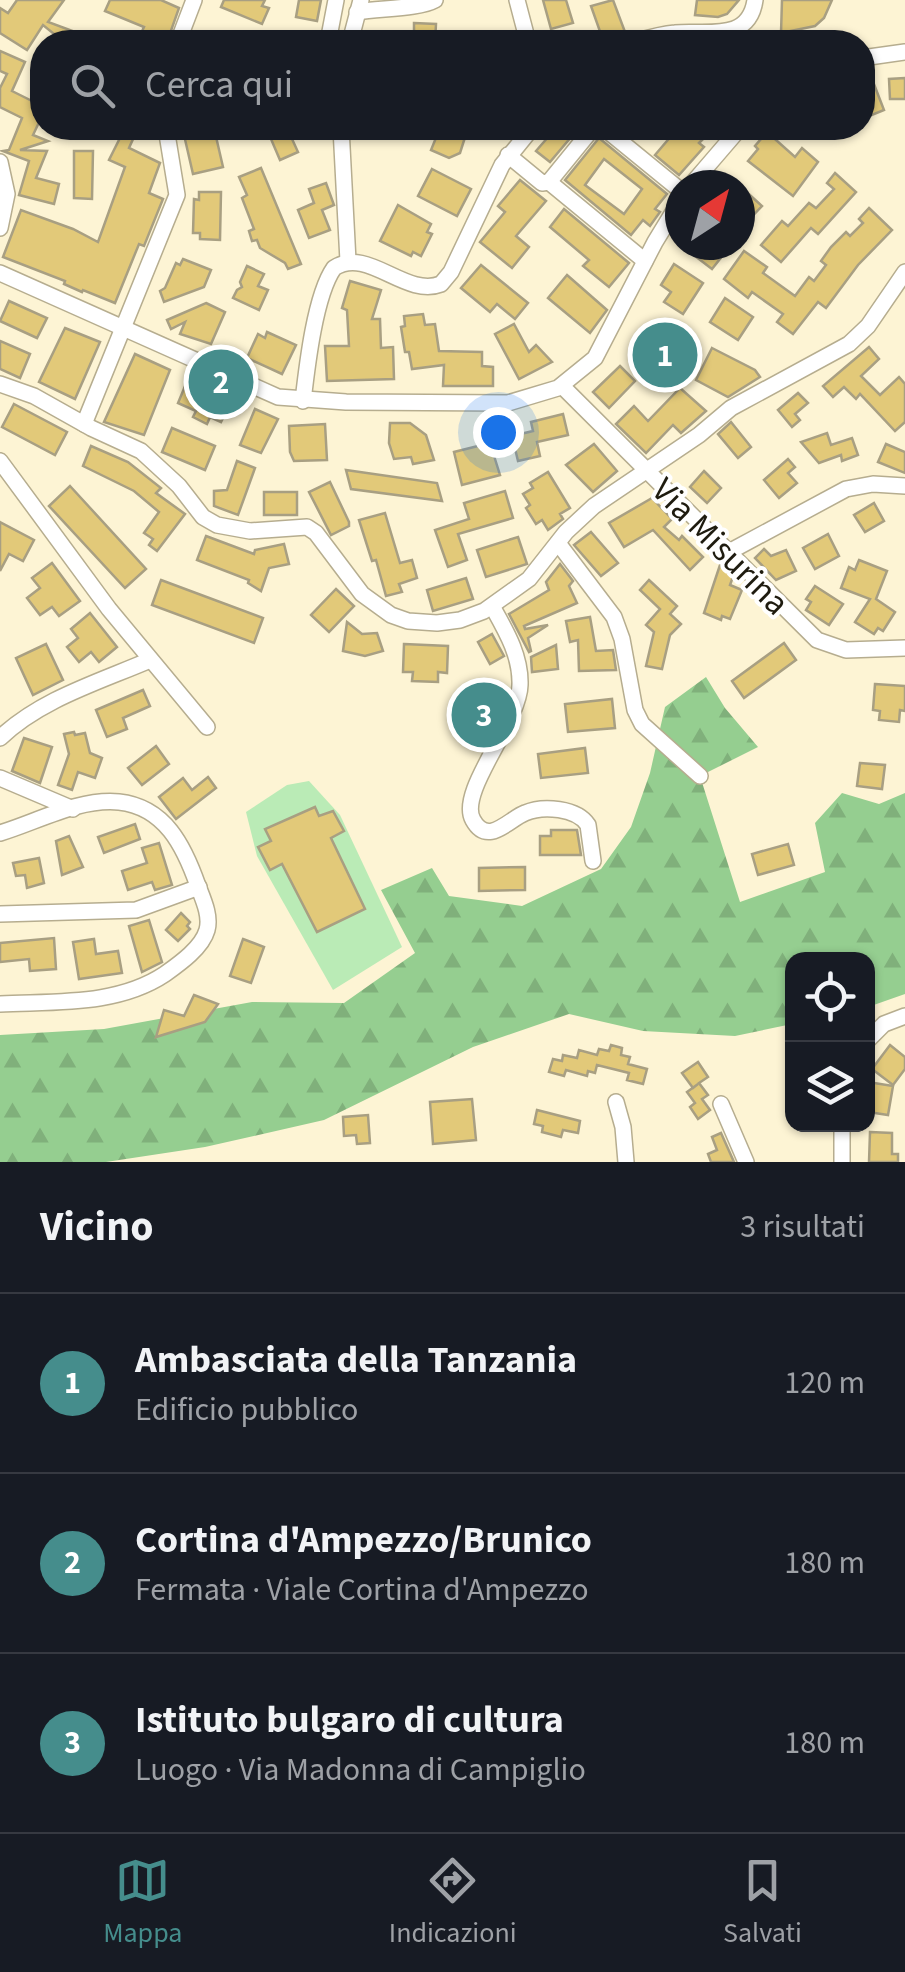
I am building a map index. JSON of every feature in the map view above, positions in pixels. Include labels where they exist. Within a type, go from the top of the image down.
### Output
[{"type":"street","points":[[330,30],[336,0]]},
{"type":"street","points":[[359,6],[427,4],[435,0]]},
{"type":"street","points":[[517,0],[525,30]]},
{"type":"street","points":[[734,30],[750,17],[755,0]]},
{"type":"street","points":[[182,30],[191,1]]},
{"type":"street","points":[[875,56],[905,52]]},
{"type":"street","points":[[84,424],[177,195],[168,140]]},
{"type":"street","points":[[342,140],[348,262]]},
{"type":"street","points":[[303,401],[313,336],[327,278],[334,268],[348,262],[419,286],[441,284],[508,155],[521,140]]},
{"type":"street","points":[[508,155],[542,183],[549,182],[583,140]]},
{"type":"street","points":[[619,140],[665,178]]},
{"type":"street","points":[[705,170],[730,140]]},
{"type":"street","points":[[0,162],[6,194],[0,228]]},
{"type":"street","points":[[549,182],[646,262]]},
{"type":"street","points":[[0,273],[258,390],[303,401],[500,404],[539,396],[562,386],[600,351],[665,227]]},
{"type":"street","points":[[0,384],[34,396],[147,455],[180,486],[203,517],[217,525],[241,530],[302,526],[312,530],[351,582],[390,615],[436,623],[460,620],[492,606],[529,579],[594,506],[647,472],[738,403],[849,344],[868,326],[905,272]]},
{"type":"street","name":"Via Misurina","points":[[562,386],[727,554],[821,643],[846,650],[905,648]]},
{"type":"street","points":[[0,461],[86,580],[206,727]]},
{"type":"street","points":[[727,554],[846,489],[873,484],[905,486]]},
{"type":"street","points":[[558,543],[618,625],[635,710],[642,724],[700,776]]},
{"type":"street","points":[[492,606],[514,650],[520,690],[514,716],[475,787],[471,817],[479,828],[491,832],[530,811],[573,812],[588,825],[593,860]]},
{"type":"street","points":[[0,738],[62,696],[150,660]]},
{"type":"street","points":[[0,778],[72,809]]},
{"type":"street","points":[[0,833],[72,809],[111,802],[150,811],[182,846],[208,918],[206,935],[164,975],[135,990],[110,997],[0,1004]]},
{"type":"street","points":[[0,914],[136,910],[199,886]]},
{"type":"street","points":[[875,1033],[884,1024],[905,1016]]},
{"type":"street","points":[[616,1102],[626,1162]]},
{"type":"street","points":[[721,1104],[746,1162]]},
{"type":"street","points":[[842,1132],[842,1162]]},
{"type":"green space","points":[[706,677],[725,708],[758,747],[700,776],[740,902],[825,872],[815,823],[842,793],[879,804],[905,793],[905,994],[875,1005],[875,952],[785,952],[785,1025],[735,1036],[643,1031],[569,1014],[473,1047],[324,1120],[205,1147],[106,1162],[0,1162],[0,1035],[104,1029],[252,1002],[344,1003],[415,953],[381,890],[432,868],[449,896],[522,906],[601,869],[631,827],[650,773],[665,707]]},
{"type":"green space","points":[[309,781],[340,815],[402,947],[333,990],[257,856],[246,812],[287,785]]},
{"type":"building","points":[[17,0],[64,0],[48,22],[70,30],[49,30],[43,25],[40,30],[30,30],[27,50],[0,33],[0,8],[8,13]]},
{"type":"building","points":[[110,0],[161,0],[179,8],[171,30],[143,30],[144,27],[105,11]]},
{"type":"building","points":[[224,0],[265,0],[262,6],[269,8],[262,24],[221,7]]},
{"type":"building","points":[[299,0],[321,0],[317,21],[296,17]]},
{"type":"building","points":[[543,0],[566,0],[573,23],[551,29]]},
{"type":"building","points":[[613,0],[624,30],[599,30],[591,6]]},
{"type":"building","points":[[697,0],[739,0],[727,14],[718,17],[695,15]]},
{"type":"building","points":[[782,0],[832,0],[824,18],[815,26],[781,30]]},
{"type":"building","points":[[414,23],[436,24],[436,30],[414,30]]},
{"type":"building","points":[[0,51],[25,62],[12,91],[30,100],[30,140],[48,141],[20,150],[47,151],[36,178],[59,184],[54,204],[19,195],[29,161],[3,151],[9,150],[22,118],[0,107],[0,88],[7,74],[0,71]]},
{"type":"building","points":[[905,78],[905,99],[890,99],[889,79]]},
{"type":"building","points":[[875,87],[884,110],[875,114]]},
{"type":"building","points":[[119,140],[133,140],[129,148],[160,163],[149,193],[163,199],[115,303],[3,257],[21,210],[98,242],[125,167],[109,160]]},
{"type":"building","points":[[185,140],[217,140],[223,167],[193,174]]},
{"type":"building","points":[[271,140],[292,140],[298,152],[280,160]]},
{"type":"building","points":[[435,140],[464,140],[460,153],[449,158],[431,150]]},
{"type":"building","points":[[546,140],[569,140],[550,162],[536,151]]},
{"type":"building","points":[[597,140],[665,192],[655,209],[660,212],[650,226],[643,220],[631,235],[565,180]],"holes":[[[604,159],[642,189],[624,214],[585,185]]]},
{"type":"building","points":[[668,140],[702,140],[699,143],[704,147],[683,170],[673,170],[655,155]]},
{"type":"building","points":[[760,140],[776,140],[795,157],[802,148],[818,162],[793,196],[748,161],[758,149],[755,146]]},
{"type":"building","points":[[74,151],[93,151],[92,199],[74,198]]},
{"type":"building","points":[[261,168],[301,264],[288,269],[260,248],[257,240],[252,241],[249,231],[254,229],[239,177]]},
{"type":"building","points":[[432,169],[471,189],[457,216],[418,196]]},
{"type":"building","points":[[835,173],[856,192],[818,234],[811,228],[781,262],[761,245],[782,221],[788,226],[809,203],[816,208],[834,189],[827,183]]},
{"type":"building","points":[[520,180],[546,201],[516,236],[529,247],[512,268],[480,242],[505,212],[498,206]]},
{"type":"building","points":[[326,183],[334,205],[322,210],[330,230],[309,238],[298,210],[314,203],[309,189]]},
{"type":"building","points":[[199,192],[221,192],[220,240],[200,239],[200,233],[193,233],[194,199],[199,200]]},
{"type":"building","points":[[398,205],[431,224],[427,232],[432,234],[421,256],[413,252],[411,256],[380,241]]},
{"type":"building","points":[[869,208],[892,230],[858,265],[826,308],[818,302],[793,334],[777,322],[783,314],[752,292],[748,298],[724,279],[738,260],[755,259],[767,267],[763,273],[795,296],[809,277],[814,281],[826,265],[821,261],[831,247],[863,223],[859,219]]},
{"type":"building","points":[[564,209],[629,263],[609,287],[583,266],[589,260],[550,227]]},
{"type":"building","points":[[183,259],[211,270],[204,287],[164,302],[160,291],[176,263],[180,265]]},
{"type":"building","points":[[700,260],[719,260],[712,269]]},
{"type":"building","points":[[674,264],[703,283],[683,314],[664,302],[671,292],[661,285]]},
{"type":"building","points":[[481,265],[528,303],[515,319],[497,304],[490,312],[461,288]]},
{"type":"building","points":[[247,266],[264,274],[258,286],[268,290],[259,310],[233,298],[242,287],[240,282]]},
{"type":"building","points":[[567,275],[607,310],[590,333],[548,298]]},
{"type":"building","points":[[350,281],[381,290],[372,319],[380,319],[381,348],[393,347],[394,379],[327,381],[325,346],[349,346],[347,310],[342,308]]},
{"type":"building","points":[[725,298],[753,317],[738,340],[710,322]]},
{"type":"building","points":[[9,301],[47,318],[37,338],[0,321]]},
{"type":"building","points":[[206,303],[225,312],[211,344],[180,334],[185,322],[171,329],[167,320]]},
{"type":"building","points":[[423,314],[425,325],[435,324],[439,351],[482,352],[482,366],[493,367],[493,386],[443,386],[444,365],[412,369],[401,327],[405,326],[404,316]]},
{"type":"building","points":[[514,324],[529,352],[536,345],[552,362],[519,379],[495,334]]},
{"type":"building","points":[[65,328],[100,342],[75,399],[39,382]]},
{"type":"building","points":[[267,332],[296,345],[282,374],[247,358],[258,334],[265,338]]},
{"type":"building","points":[[661,332],[686,344],[674,370],[656,361],[672,379],[645,366]]},
{"type":"building","points":[[0,341],[30,354],[20,378],[0,369]]},
{"type":"building","points":[[869,347],[879,359],[861,376],[880,395],[899,377],[905,384],[905,422],[895,431],[860,394],[856,399],[844,387],[833,397],[823,386]]},
{"type":"building","points":[[712,348],[755,370],[760,377],[728,397],[696,380]]},
{"type":"building","points":[[135,354],[170,370],[144,435],[104,422]]},
{"type":"building","points":[[620,366],[635,381],[609,408],[593,392]]},
{"type":"building","points":[[188,379],[232,399],[221,422],[210,417],[207,424],[193,417],[196,411],[178,403]]},
{"type":"building","points":[[680,388],[706,411],[681,433],[673,425],[646,453],[616,424],[634,406],[648,421]]},
{"type":"building","points":[[798,393],[808,403],[795,414],[800,420],[792,427],[778,410]]},
{"type":"building","points":[[14,404],[67,432],[55,455],[2,427]]},
{"type":"building","points":[[255,409],[278,419],[261,453],[240,445]]},
{"type":"building","points":[[563,414],[568,435],[537,442],[540,456],[518,461],[512,436],[533,431],[531,422]]},
{"type":"building","points":[[731,422],[751,447],[738,458],[718,434]]},
{"type":"building","points":[[390,423],[410,423],[426,435],[434,460],[413,464],[411,457],[394,459],[389,443]]},
{"type":"building","points":[[325,424],[327,460],[294,461],[289,426]]},
{"type":"building","points":[[172,428],[215,446],[205,470],[162,452]]},
{"type":"building","points":[[827,433],[831,445],[852,438],[858,455],[842,461],[841,455],[819,463],[801,442]]},
{"type":"building","points":[[490,443],[500,475],[462,485],[454,452]]},
{"type":"building","points":[[594,444],[617,471],[593,492],[566,465]]},
{"type":"building","points":[[886,444],[905,452],[905,473],[878,462]]},
{"type":"building","points":[[91,446],[128,462],[161,488],[156,493],[185,514],[157,551],[149,545],[153,539],[144,533],[159,512],[134,491],[83,466]]},
{"type":"building","points":[[788,459],[795,467],[788,473],[797,483],[779,498],[764,480]]},
{"type":"building","points":[[237,461],[255,468],[238,515],[214,506],[214,491],[227,490]]},
{"type":"building","points":[[346,470],[437,483],[442,501],[351,489]]},
{"type":"building","points":[[704,471],[721,488],[707,503],[690,487]]},
{"type":"building","points":[[548,472],[570,508],[548,530],[542,520],[536,524],[523,494],[533,488],[530,483]]},
{"type":"building","points":[[330,482],[349,522],[349,526],[331,535],[309,492]]},
{"type":"building","points":[[70,486],[146,569],[125,588],[49,506]]},
{"type":"building","points":[[505,491],[513,518],[458,534],[467,560],[448,567],[435,530],[469,519],[464,503]]},
{"type":"building","points":[[264,492],[297,492],[297,515],[264,515]]},
{"type":"building","points":[[652,498],[672,519],[664,527],[679,540],[682,536],[703,557],[690,570],[653,530],[624,547],[609,523]]},
{"type":"building","points":[[874,503],[884,521],[865,532],[854,515]]},
{"type":"building","points":[[385,513],[400,563],[412,560],[417,578],[399,584],[402,592],[386,596],[359,520]]},
{"type":"building","points":[[0,522],[34,540],[23,561],[9,554],[0,571]]},
{"type":"building","points":[[591,532],[618,563],[601,576],[574,545]]},
{"type":"building","points":[[828,534],[839,556],[815,569],[803,548]]},
{"type":"building","points":[[206,536],[254,554],[255,550],[284,544],[289,564],[269,568],[261,591],[249,580],[197,560]]},
{"type":"building","points":[[518,537],[527,564],[486,577],[477,550]]},
{"type":"building","points":[[764,549],[771,556],[786,550],[796,571],[776,580],[755,558]]},
{"type":"building","points":[[859,560],[887,571],[876,599],[895,612],[883,631],[878,628],[874,634],[855,622],[870,599],[841,588],[849,567],[855,570]]},
{"type":"building","points":[[52,563],[80,601],[59,616],[52,607],[40,615],[27,598],[40,588],[32,578]]},
{"type":"building","points":[[560,564],[573,581],[569,586],[577,603],[524,626],[525,629],[548,625],[528,638],[529,652],[509,614],[549,590],[546,582]]},
{"type":"building","points":[[720,565],[734,574],[730,585],[742,590],[730,619],[722,616],[721,620],[704,613]]},
{"type":"building","points":[[466,578],[473,599],[433,611],[427,590]]},
{"type":"building","points":[[161,580],[263,618],[254,643],[152,605]]},
{"type":"building","points":[[649,580],[677,606],[670,614],[681,624],[670,635],[662,669],[646,666],[654,632],[646,625],[660,609],[640,590]]},
{"type":"building","points":[[815,586],[843,604],[829,625],[806,610],[811,602],[806,599]]},
{"type":"building","points":[[336,589],[354,606],[329,632],[311,615]]},
{"type":"building","points":[[90,613],[117,647],[99,662],[91,652],[79,662],[67,647],[78,638],[71,629]]},
{"type":"building","points":[[590,617],[596,651],[613,650],[616,670],[579,671],[578,640],[570,642],[566,621]]},
{"type":"building","points":[[347,622],[362,634],[377,633],[383,651],[365,656],[343,651]]},
{"type":"building","points":[[492,634],[504,656],[490,664],[478,642]]},
{"type":"building","points":[[784,643],[796,660],[744,698],[732,681]]},
{"type":"building","points":[[46,644],[63,680],[33,695],[16,658]]},
{"type":"building","points":[[404,644],[448,646],[447,673],[438,672],[438,682],[412,681],[413,672],[403,672]]},
{"type":"building","points":[[556,645],[558,669],[532,672],[531,657]]},
{"type":"building","points":[[491,684],[498,707],[485,733],[472,726],[468,688]]},
{"type":"building","points":[[875,684],[905,686],[905,711],[900,710],[899,722],[879,720],[880,711],[873,710]]},
{"type":"building","points":[[143,690],[150,706],[123,718],[127,729],[107,737],[96,710]]},
{"type":"building","points":[[612,699],[615,728],[568,732],[565,704]]},
{"type":"building","points":[[85,733],[90,753],[102,758],[95,778],[78,772],[72,790],[58,785],[69,754],[64,734]]},
{"type":"building","points":[[24,738],[52,747],[40,783],[12,771]]},
{"type":"building","points":[[156,746],[169,764],[142,785],[128,768]]},
{"type":"building","points":[[585,748],[588,773],[541,778],[538,754]]},
{"type":"building","points":[[860,763],[885,765],[882,789],[857,786]]},
{"type":"building","points":[[208,777],[216,788],[176,819],[159,797],[183,778],[192,790]]},
{"type":"building","points":[[315,807],[319,816],[333,811],[344,831],[331,838],[365,909],[317,932],[282,864],[270,870],[258,847],[271,841],[265,829]]},
{"type":"building","points":[[135,824],[140,839],[104,853],[98,837]]},
{"type":"building","points":[[551,830],[577,830],[581,855],[540,855],[540,836],[551,836]]},
{"type":"building","points":[[69,836],[83,867],[62,875],[56,841]]},
{"type":"building","points":[[159,843],[172,885],[155,890],[152,882],[128,890],[122,871],[147,863],[142,848]]},
{"type":"building","points":[[788,844],[794,865],[758,875],[752,854]]},
{"type":"building","points":[[39,858],[44,883],[27,888],[25,875],[16,876],[13,863]]},
{"type":"building","points":[[525,867],[525,890],[479,891],[479,868]]},
{"type":"building","points":[[181,913],[190,922],[190,929],[178,941],[166,930]]},
{"type":"building","points":[[149,920],[162,962],[142,972],[129,926]]},
{"type":"building","points":[[54,938],[56,969],[30,971],[29,959],[0,962],[0,943]]},
{"type":"building","points":[[94,939],[96,954],[118,951],[122,973],[79,979],[73,942]]},
{"type":"building","points":[[243,939],[264,947],[251,983],[230,976]]},
{"type":"building","points":[[194,995],[218,1004],[205,1022],[156,1037],[164,1010],[184,1016]]},
{"type":"building","points":[[611,1045],[622,1048],[621,1055],[630,1057],[628,1064],[647,1069],[643,1084],[627,1080],[629,1073],[597,1065],[595,1073],[588,1071],[587,1076],[566,1070],[564,1076],[549,1072],[553,1059],[562,1061],[563,1055],[577,1058],[579,1050],[597,1055],[599,1049],[609,1051]]},
{"type":"building","points":[[890,1045],[905,1057],[905,1069],[893,1085],[875,1071],[875,1065]]},
{"type":"building","points":[[698,1062],[708,1077],[699,1083],[708,1095],[702,1099],[710,1110],[698,1119],[690,1107],[695,1103],[687,1092],[693,1088],[682,1073]]},
{"type":"building","points":[[875,1083],[893,1086],[888,1115],[875,1113]]},
{"type":"building","points":[[472,1099],[476,1140],[433,1144],[430,1102]]},
{"type":"building","points":[[537,1110],[580,1121],[578,1133],[563,1130],[561,1137],[542,1132],[543,1126],[534,1124]]},
{"type":"building","points":[[368,1115],[370,1143],[357,1144],[356,1135],[344,1136],[343,1117]]},
{"type":"building","points":[[870,1132],[892,1133],[892,1154],[898,1154],[898,1162],[869,1162]]},
{"type":"building","points":[[721,1133],[734,1162],[711,1162],[708,1154],[717,1150],[712,1137]]},
{"type":"place","name":"Ambasciata della Tanzania","points":[[665,355]]},
{"type":"place","name":"Cortina d'Ampezzo/Brunico","points":[[221,382]]},
{"type":"place","name":"Istituto bulgaro di cultura","points":[[484,715]]}]
